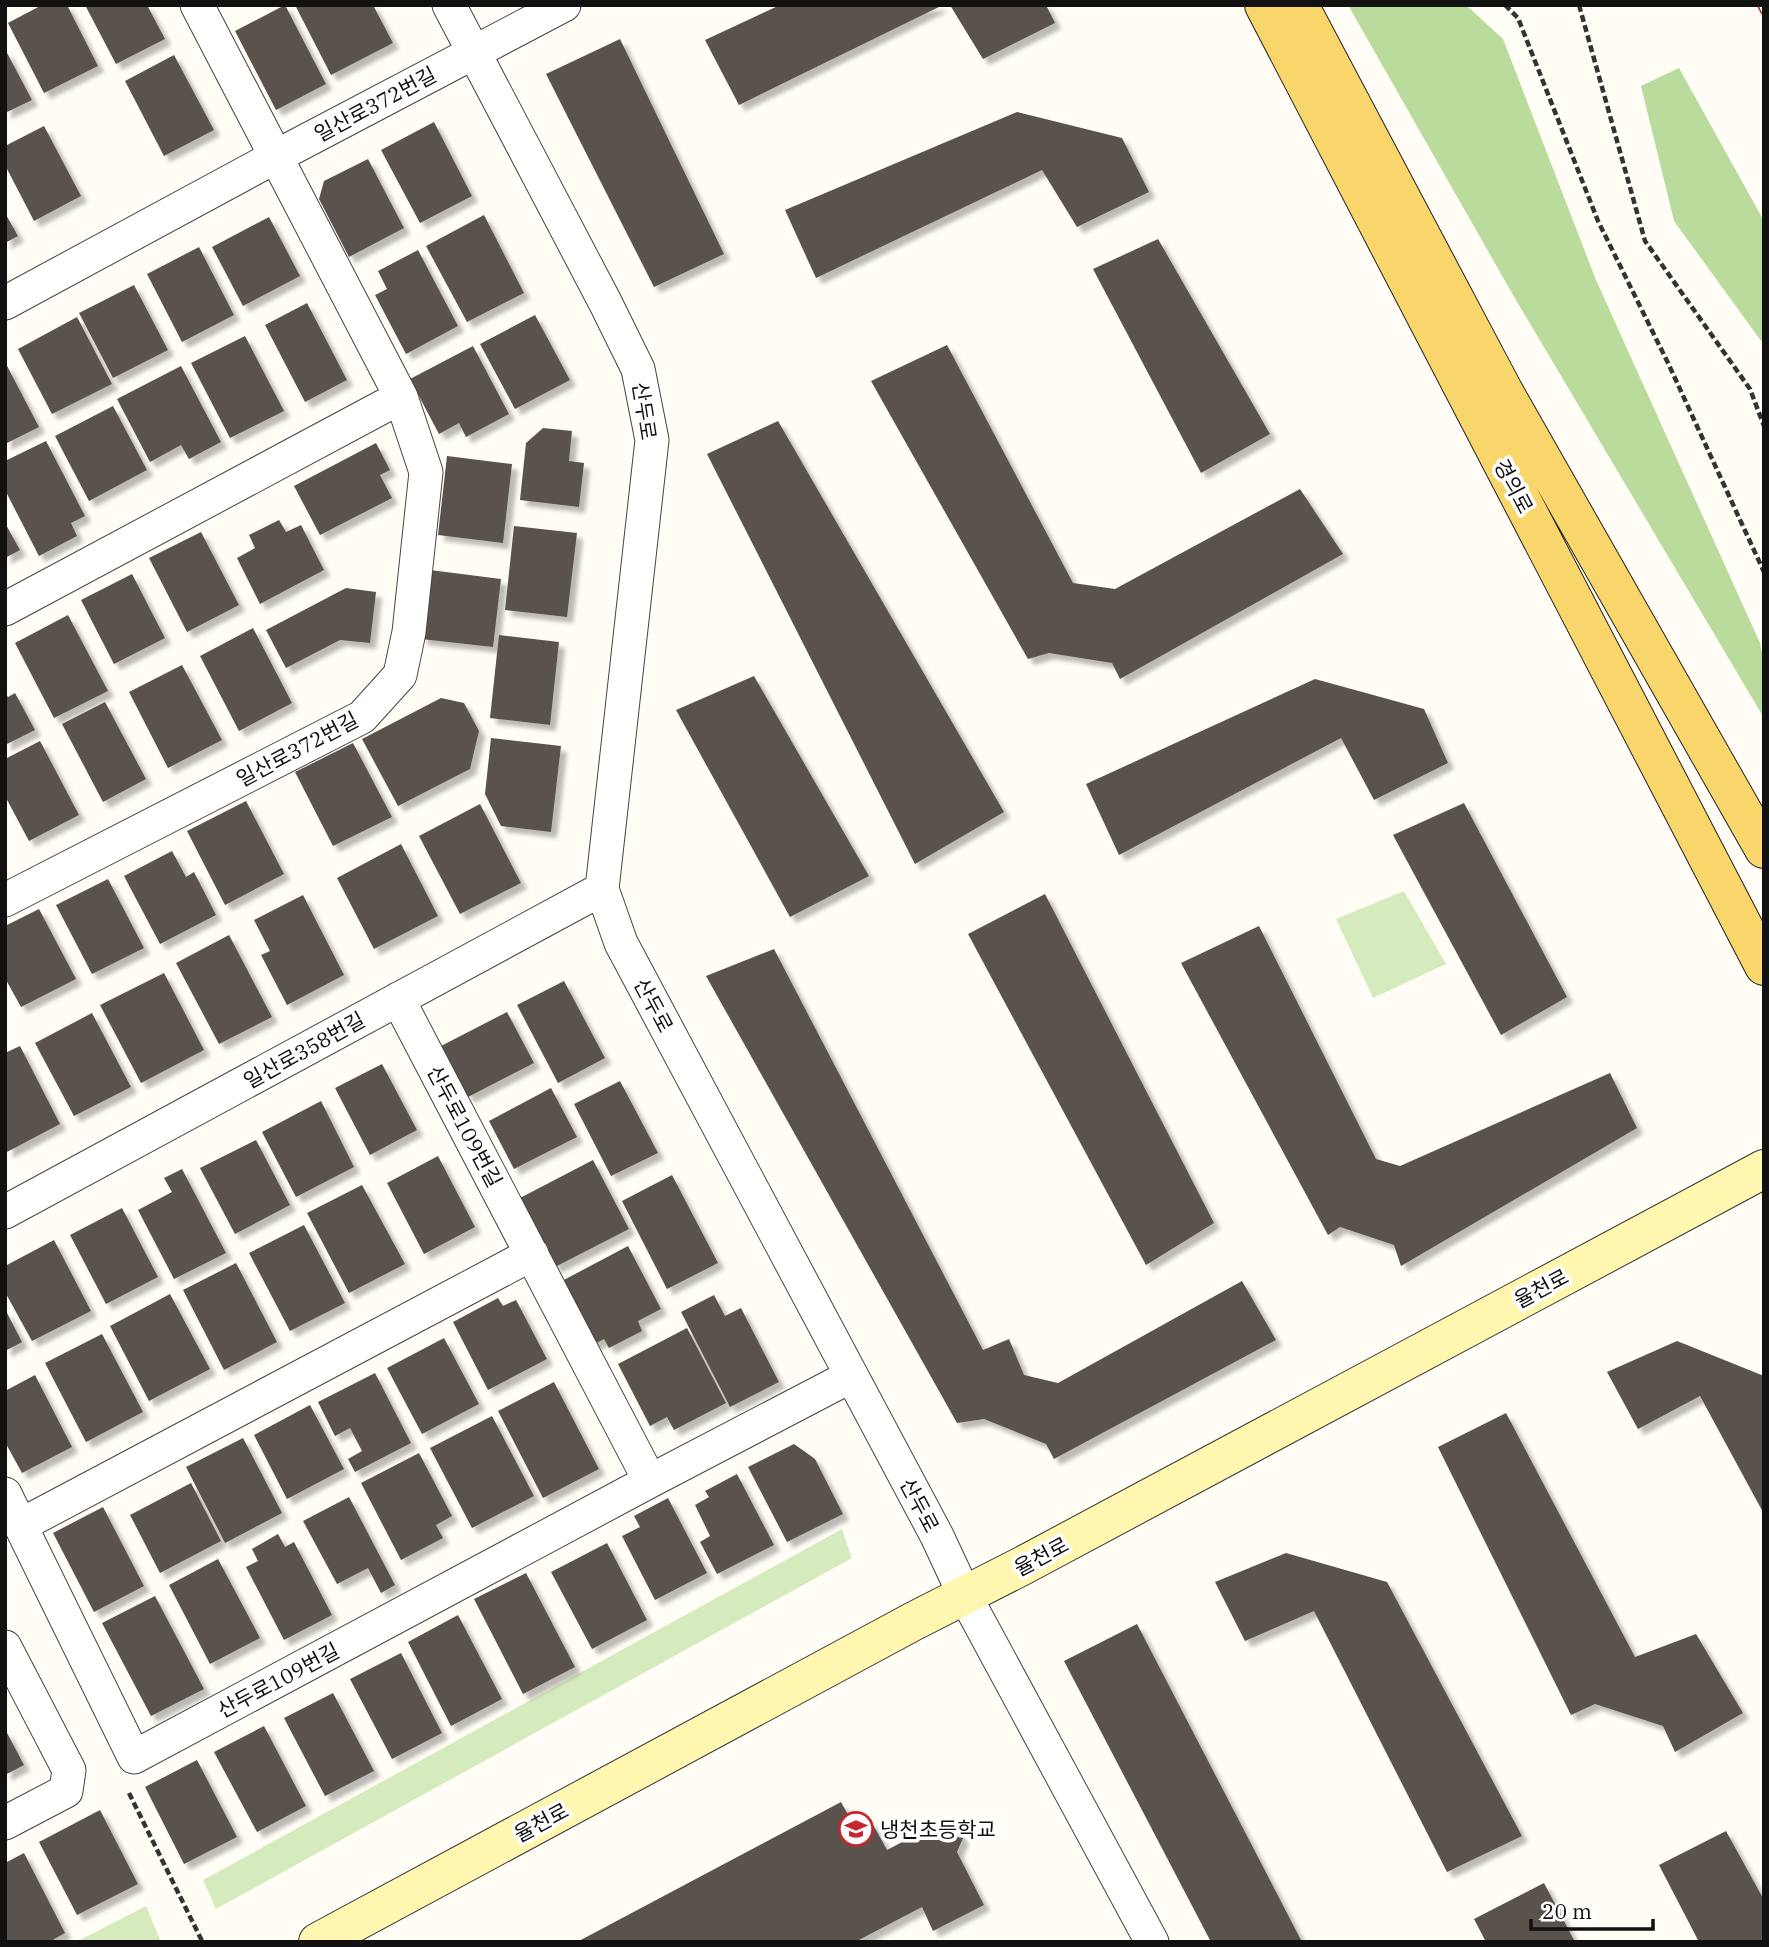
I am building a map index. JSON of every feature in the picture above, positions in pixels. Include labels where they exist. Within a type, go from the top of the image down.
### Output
[{"type":"main road","name":"경의로","points":[[1264,5],[1764,966]]},
{"type":"main road","name":"경의로","points":[[1299,5],[1504,392],[1764,849]]},
{"type":"main road","name":"율천로","points":[[318,1942],[902,1627],[965,1596],[1764,1169]]},
{"type":"street","name":"일산로372번길","points":[[5,900],[362,717],[400,675],[409,632],[426,472],[401,397],[197,5]]},
{"type":"street","name":"산두로","points":[[449,5],[638,369],[652,440],[602,889],[621,943],[937,1536],[965,1596],[1152,1942]]},
{"type":"street","points":[[475,54],[564,5]]},
{"type":"street","name":"일산로372번길","points":[[5,303],[275,157],[447,66],[475,54]]},
{"type":"street","points":[[5,609],[401,397]]},
{"type":"street","name":"일산로358번길","points":[[5,1212],[602,889]]},
{"type":"street","name":"산두로109번길","points":[[398,999],[650,1481]]},
{"type":"street","points":[[21,1525],[532,1254]]},
{"type":"street","name":"산두로109번길","points":[[5,1494],[134,1757],[851,1376]]},
{"type":"street","points":[[5,1647],[69,1770],[66,1791],[5,1823]]},
{"type":"path","points":[[1505,5],[1518,18],[1598,221],[1668,363],[1764,572]]},
{"type":"path","points":[[1578,5],[1645,242],[1750,389],[1764,426]]},
{"type":"green space","points":[[1348,5],[1466,5],[1503,39],[1596,280],[1760,643],[1764,663],[1764,718],[1513,295]]},
{"type":"green space","points":[[1679,68],[1764,221],[1764,345],[1674,221],[1641,86]]},
{"type":"green space","points":[[1404,891],[1446,964],[1373,998],[1336,919]]},
{"type":"green space","points":[[842,1529],[852,1558],[216,1909],[203,1880]]},
{"type":"green space","points":[[146,1906],[161,1942],[76,1942]]},
{"type":"building","points":[[42,5],[67,5],[98,66],[44,93],[8,23]]},
{"type":"building","points":[[85,5],[147,5],[165,39],[116,64]]},
{"type":"building","points":[[285,5],[326,84],[276,110],[235,31]]},
{"type":"building","points":[[295,5],[373,5],[393,43],[331,75]]},
{"type":"building","points":[[780,5],[943,5],[739,105],[705,40]]},
{"type":"building","points":[[950,5],[1046,5],[1055,23],[983,59]]},
{"type":"building","points":[[620,39],[724,254],[654,287],[546,74]]},
{"type":"building","points":[[5,49],[32,100],[5,113]]},
{"type":"building","points":[[174,55],[214,130],[164,156],[125,81]]},
{"type":"building","points":[[1017,112],[1122,138],[1149,192],[1077,227],[1042,170],[816,278],[785,210]]},
{"type":"building","points":[[434,122],[472,196],[420,223],[381,150]]},
{"type":"building","points":[[44,126],[81,196],[34,221],[5,165],[5,146]]},
{"type":"building","points":[[368,159],[404,228],[349,257],[319,199],[324,181]]},
{"type":"building","points":[[5,213],[18,236],[5,243]]},
{"type":"building","points":[[484,215],[524,293],[467,322],[426,246]]},
{"type":"building","points":[[269,217],[300,276],[243,306],[212,247]]},
{"type":"building","points":[[1158,239],[1270,434],[1201,473],[1093,269]]},
{"type":"building","points":[[199,247],[234,315],[182,342],[147,274]]},
{"type":"building","points":[[418,250],[458,326],[406,354],[375,295],[387,289],[378,271]]},
{"type":"building","points":[[134,285],[168,350],[113,378],[79,313]]},
{"type":"building","points":[[307,303],[347,380],[305,402],[265,325]]},
{"type":"building","points":[[535,315],[570,380],[515,409],[480,344]]},
{"type":"building","points":[[77,317],[112,384],[52,414],[18,349]]},
{"type":"building","points":[[245,336],[284,411],[230,438],[191,363]]},
{"type":"building","points":[[947,345],[1073,583],[1115,589],[1300,489],[1343,554],[1120,679],[1112,663],[1049,653],[1028,659],[871,381]]},
{"type":"building","points":[[473,346],[509,414],[466,437],[459,423],[439,434],[410,379]]},
{"type":"building","points":[[5,362],[39,427],[5,444]]},
{"type":"building","points":[[181,366],[221,442],[189,459],[181,445],[150,462],[117,399]]},
{"type":"building","points":[[113,406],[147,470],[89,501],[55,436]]},
{"type":"building","points":[[778,421],[1004,812],[915,864],[707,454]]},
{"type":"building","points":[[543,428],[572,431],[569,461],[584,463],[579,507],[520,500],[526,443]]},
{"type":"building","points":[[46,441],[85,516],[71,523],[77,536],[39,556],[5,490],[5,461]]},
{"type":"building","points":[[376,443],[390,470],[380,475],[392,498],[320,535],[294,486]]},
{"type":"building","points":[[447,456],[512,464],[503,543],[438,535]]},
{"type":"building","points":[[279,520],[286,532],[301,525],[324,570],[260,604],[237,558],[255,548],[249,535]]},
{"type":"building","points":[[5,523],[20,550],[5,558]]},
{"type":"building","points":[[514,526],[577,533],[567,617],[505,610]]},
{"type":"building","points":[[201,532],[239,605],[187,632],[149,558]]},
{"type":"building","points":[[430,570],[501,579],[493,647],[421,639]]},
{"type":"building","points":[[132,574],[165,638],[114,664],[81,600]]},
{"type":"building","points":[[346,588],[376,592],[370,643],[340,640],[286,668],[266,630]]},
{"type":"building","points":[[68,615],[108,691],[54,718],[15,643]]},
{"type":"building","points":[[253,628],[292,703],[239,731],[200,656]]},
{"type":"building","points":[[499,635],[559,642],[550,725],[490,718]]},
{"type":"building","points":[[182,665],[222,740],[168,768],[129,692]]},
{"type":"building","points":[[754,676],[869,876],[790,917],[676,710]]},
{"type":"building","points":[[1315,679],[1424,709],[1448,763],[1374,800],[1341,738],[1119,855],[1086,784]]},
{"type":"building","points":[[5,693],[8,697],[15,693],[35,730],[5,745]]},
{"type":"building","points":[[441,698],[464,703],[479,731],[470,769],[398,806],[362,739]]},
{"type":"building","points":[[105,702],[146,779],[103,802],[62,724]]},
{"type":"building","points":[[491,738],[561,746],[551,832],[501,826],[485,794]]},
{"type":"building","points":[[40,741],[79,815],[29,841],[5,796],[5,759]]},
{"type":"building","points":[[353,743],[392,817],[333,846],[295,772]]},
{"type":"building","points":[[246,801],[284,874],[225,905],[187,831]]},
{"type":"building","points":[[1464,803],[1567,997],[1501,1035],[1393,835]]},
{"type":"building","points":[[480,804],[521,883],[460,914],[419,836]]},
{"type":"building","points":[[401,844],[438,916],[374,949],[337,878]]},
{"type":"building","points":[[172,851],[186,877],[194,872],[216,915],[160,944],[124,876]]},
{"type":"building","points":[[108,879],[144,948],[92,974],[56,905]]},
{"type":"building","points":[[1045,894],[1214,1223],[1146,1265],[968,934]]},
{"type":"building","points":[[303,895],[344,975],[287,1005],[261,955],[270,951],[254,920]]},
{"type":"building","points":[[39,909],[76,979],[21,1007],[5,978],[5,926]]},
{"type":"building","points":[[1259,926],[1376,1159],[1400,1166],[1610,1073],[1637,1128],[1401,1266],[1394,1245],[1340,1227],[1328,1235],[1181,963]]},
{"type":"building","points":[[229,935],[272,1017],[219,1044],[176,963]]},
{"type":"building","points":[[774,949],[983,1350],[1009,1339],[1024,1375],[1058,1383],[1242,1281],[1276,1340],[1054,1459],[1046,1444],[984,1419],[957,1423],[706,976]]},
{"type":"building","points":[[164,973],[204,1050],[141,1083],[100,1005]]},
{"type":"building","points":[[564,981],[605,1058],[558,1083],[517,1005]]},
{"type":"building","points":[[507,1012],[534,1063],[468,1097],[441,1046]]},
{"type":"building","points":[[92,1013],[131,1087],[74,1116],[35,1043]]},
{"type":"building","points":[[20,1046],[60,1124],[7,1152],[5,1053]]},
{"type":"building","points":[[382,1064],[417,1130],[370,1155],[335,1088]]},
{"type":"building","points":[[620,1081],[658,1153],[611,1176],[574,1104]]},
{"type":"building","points":[[551,1088],[577,1137],[514,1169],[489,1121]]},
{"type":"building","points":[[321,1101],[354,1167],[296,1197],[262,1132]]},
{"type":"building","points":[[256,1140],[290,1205],[235,1234],[200,1168]]},
{"type":"building","points":[[438,1156],[475,1227],[424,1254],[387,1183]]},
{"type":"building","points":[[593,1160],[629,1229],[555,1267],[520,1198]]},
{"type":"building","points":[[182,1169],[226,1253],[174,1279],[138,1210],[172,1192],[164,1178]]},
{"type":"building","points":[[672,1175],[718,1263],[667,1289],[622,1201]]},
{"type":"building","points":[[362,1185],[405,1264],[349,1293],[307,1213]]},
{"type":"building","points":[[122,1208],[158,1277],[106,1304],[70,1235]]},
{"type":"building","points":[[304,1225],[345,1303],[290,1331],[249,1253]]},
{"type":"building","points":[[54,1240],[91,1311],[32,1341],[5,1292],[5,1266]]},
{"type":"building","points":[[628,1246],[661,1309],[638,1321],[642,1331],[609,1348],[604,1339],[593,1345],[560,1282]]},
{"type":"building","points":[[236,1263],[277,1342],[224,1370],[183,1290]]},
{"type":"building","points":[[170,1294],[210,1369],[149,1401],[110,1326]]},
{"type":"building","points":[[714,1295],[725,1316],[741,1308],[779,1382],[730,1407],[681,1312]]},
{"type":"building","points":[[498,1298],[503,1306],[516,1300],[547,1359],[488,1390],[453,1322]]},
{"type":"building","points":[[5,1309],[22,1342],[5,1351]]},
{"type":"building","points":[[687,1328],[726,1403],[674,1430],[667,1417],[650,1426],[618,1364]]},
{"type":"building","points":[[102,1334],[143,1412],[86,1442],[45,1363]]},
{"type":"building","points":[[444,1338],[479,1404],[422,1434],[387,1368]]},
{"type":"building","points":[[1677,1341],[1764,1376],[1764,1514],[1700,1396],[1638,1429],[1607,1372]]},
{"type":"building","points":[[375,1373],[411,1443],[355,1472],[348,1459],[362,1451],[350,1428],[335,1436],[318,1402]]},
{"type":"building","points":[[35,1375],[72,1447],[22,1473],[5,1442],[5,1391]]},
{"type":"building","points":[[554,1382],[599,1469],[543,1498],[498,1411]]},
{"type":"building","points":[[310,1405],[344,1469],[287,1499],[254,1435]]},
{"type":"building","points":[[1506,1413],[1635,1657],[1696,1634],[1743,1713],[1675,1752],[1663,1726],[1595,1704],[1571,1715],[1438,1447]]},
{"type":"building","points":[[492,1416],[534,1496],[472,1528],[430,1448]]},
{"type":"building","points":[[243,1438],[282,1513],[225,1543],[186,1467]]},
{"type":"building","points":[[794,1444],[815,1459],[843,1514],[787,1542],[748,1467]]},
{"type":"building","points":[[419,1453],[452,1516],[436,1525],[443,1538],[401,1560],[361,1483]]},
{"type":"building","points":[[737,1474],[774,1545],[717,1574],[700,1542],[710,1536],[695,1505],[709,1497],[705,1491]]},
{"type":"building","points":[[191,1483],[221,1541],[160,1573],[130,1515]]},
{"type":"building","points":[[349,1497],[395,1585],[381,1593],[368,1568],[337,1584],[303,1521]]},
{"type":"building","points":[[668,1498],[707,1573],[655,1600],[622,1536],[640,1527],[634,1516]]},
{"type":"building","points":[[103,1507],[144,1586],[94,1612],[53,1533]]},
{"type":"building","points":[[278,1534],[285,1547],[294,1542],[332,1615],[284,1640],[246,1567],[258,1561],[252,1549]]},
{"type":"building","points":[[607,1543],[647,1620],[592,1649],[551,1572]]},
{"type":"building","points":[[1286,1553],[1387,1582],[1522,1836],[1447,1872],[1314,1611],[1245,1641],[1215,1582]]},
{"type":"building","points":[[218,1559],[260,1638],[210,1664],[169,1585]]},
{"type":"building","points":[[526,1573],[575,1667],[523,1694],[474,1599]]},
{"type":"building","points":[[155,1596],[204,1689],[151,1716],[102,1623]]},
{"type":"building","points":[[458,1615],[502,1699],[451,1726],[408,1642]]},
{"type":"building","points":[[1137,1624],[1302,1942],[1211,1942],[1064,1661]]},
{"type":"building","points":[[401,1653],[442,1733],[392,1759],[350,1679]]},
{"type":"building","points":[[333,1693],[374,1771],[325,1796],[284,1718]]},
{"type":"building","points":[[264,1726],[306,1806],[257,1832],[214,1752]]},
{"type":"building","points":[[5,1729],[24,1765],[5,1775]]},
{"type":"building","points":[[197,1760],[237,1837],[184,1864],[145,1787]]},
{"type":"building","points":[[841,1802],[856,1829],[871,1821],[887,1850],[940,1822],[954,1825],[963,1838],[957,1852],[984,1905],[933,1931],[922,1907],[855,1942],[577,1942]]},
{"type":"building","points":[[100,1810],[138,1884],[77,1915],[39,1842]]},
{"type":"building","points":[[1726,1831],[1764,1900],[1764,1942],[1699,1942],[1659,1865]]},
{"type":"building","points":[[24,1853],[65,1933],[49,1942],[5,1942],[5,1863]]},
{"type":"building","points":[[1544,1883],[1575,1942],[1486,1942],[1474,1919]]},
{"type":"railway","points":[[1761,5],[1764,11]]},
{"type":"place","name":"냉천초등학교","points":[[856,1829]]}]
